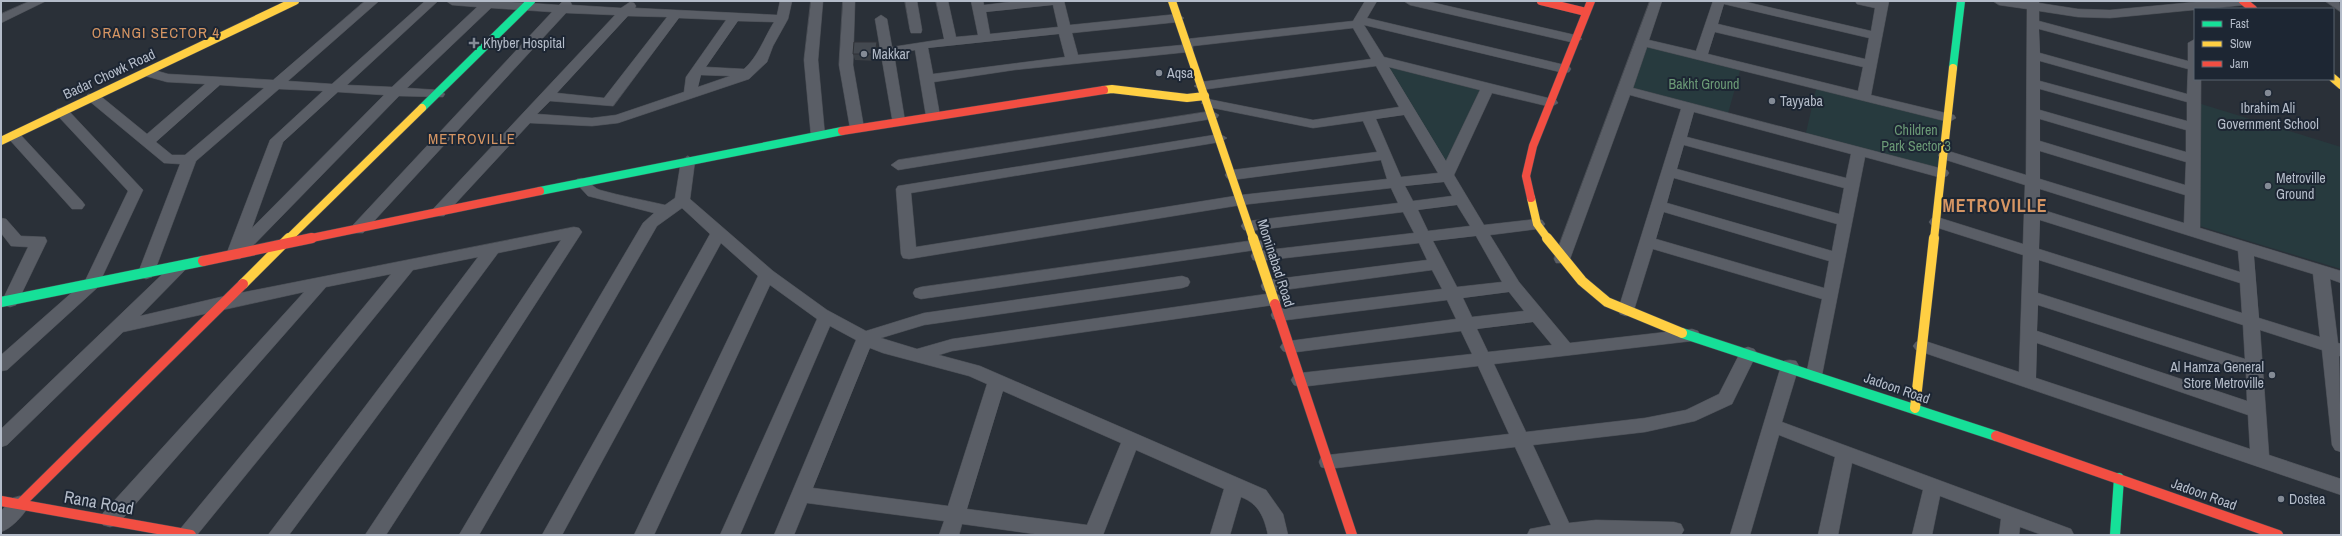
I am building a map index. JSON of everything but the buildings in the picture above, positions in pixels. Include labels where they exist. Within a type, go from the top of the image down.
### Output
[{"type":"street","points":[[1,19],[40,1]]},
{"type":"street","name":"Badar Chowk Road","points":[[7,138],[295,1]]},
{"type":"street","points":[[146,273],[189,159],[274,84],[373,1]]},
{"type":"street","points":[[234,255],[277,140],[432,1]]},
{"type":"street","points":[[452,1],[630,6],[676,14],[782,19]]},
{"type":"street","points":[[526,118],[592,122],[618,119],[744,76],[760,62],[766,46],[782,19],[786,1]]},
{"type":"street","points":[[816,1],[811,60],[818,136]]},
{"type":"street","points":[[849,1],[846,65],[856,128]]},
{"type":"street","points":[[910,1],[916,30]]},
{"type":"street","points":[[942,1],[951,42]]},
{"type":"street","points":[[985,39],[978,5],[1053,1],[1066,29],[1072,60]]},
{"type":"street","name":"Mominabad Road","points":[[1172,1],[1241,200],[1352,535]]},
{"type":"street","points":[[1358,22],[1371,1]]},
{"type":"street","points":[[1410,1],[1575,39]]},
{"type":"street","points":[[1541,1],[1586,12]]},
{"type":"street","points":[[921,293],[1258,251],[1425,237],[1537,224],[1526,176],[1533,146],[1591,1]]},
{"type":"street","points":[[1562,259],[1625,90],[1656,1]]},
{"type":"street","points":[[1701,56],[1712,27],[1719,1]]},
{"type":"street","points":[[1726,1],[1877,36]]},
{"type":"street","points":[[1861,1],[1883,3],[1864,96]]},
{"type":"street","points":[[1915,408],[1945,155],[1961,1]]},
{"type":"street","points":[[1999,1],[2033,4],[2078,13],[2110,14],[2244,1],[2252,8]]},
{"type":"street","points":[[234,255],[396,92],[489,3]]},
{"type":"street","points":[[1,524],[283,244],[438,94],[528,4]]},
{"type":"street","points":[[2027,381],[2033,182],[2033,4]]},
{"type":"street","points":[[358,229],[566,5]]},
{"type":"street","points":[[439,212],[630,6]]},
{"type":"street","points":[[546,96],[608,102],[676,14]]},
{"type":"street","points":[[690,95],[693,77],[735,16]]},
{"type":"street","points":[[886,52],[921,45],[1178,18]]},
{"type":"street","points":[[881,19],[898,121]]},
{"type":"street","points":[[1358,22],[1378,61],[1478,231],[1513,286],[1565,349]]},
{"type":"street","points":[[927,79],[1014,66],[1072,60],[1358,22],[1564,69]]},
{"type":"street","points":[[2032,23],[2194,67]]},
{"type":"street","points":[[1712,27],[1871,65]]},
{"type":"street","points":[[1642,42],[1949,118]]},
{"type":"street","points":[[921,45],[933,116]]},
{"type":"street","points":[[2032,55],[2194,100]]},
{"type":"street","points":[[898,165],[1206,100],[1378,61],[1550,103]]},
{"type":"street","points":[[698,71],[747,73]]},
{"type":"street","points":[[147,72],[167,78],[438,94]]},
{"type":"street","points":[[2192,231],[2195,80]]},
{"type":"street","points":[[147,142],[217,81]]},
{"type":"street","points":[[2032,83],[2194,128]]},
{"type":"street","points":[[1446,176],[1488,88]]},
{"type":"street","points":[[6,301],[582,182],[856,128],[1112,89],[1206,100],[1313,124],[1407,110]]},
{"type":"street","points":[[1625,90],[1942,173]]},
{"type":"street","points":[[92,97],[169,160],[189,159]]},
{"type":"street","points":[[1626,310],[1689,107]]},
{"type":"street","points":[[1,365],[91,284],[136,190],[62,112]]},
{"type":"street","points":[[2032,112],[2193,159]]},
{"type":"street","points":[[1368,116],[1386,155],[1396,183],[1425,237],[1452,293],[1465,324],[1564,532]]},
{"type":"street","points":[[7,138],[76,205]]},
{"type":"street","points":[[1220,138],[903,189],[909,254],[1241,200],[1446,176]]},
{"type":"street","points":[[1679,138],[1853,186]]},
{"type":"street","points":[[2033,144],[2193,192]]},
{"type":"street","points":[[1815,375],[1859,151]]},
{"type":"street","points":[[1232,175],[1386,155]]},
{"type":"street","points":[[1945,155],[2341,278]]},
{"type":"street","points":[[469,535],[651,223],[682,200],[688,161]]},
{"type":"street","points":[[1668,172],[1846,221]]},
{"type":"street","points":[[582,182],[593,193],[668,211]]},
{"type":"street","points":[[682,200],[767,275],[826,317],[883,347],[974,371],[1259,496],[1273,514],[1278,535]]},
{"type":"street","points":[[1249,226],[1460,200]]},
{"type":"street","points":[[1658,205],[1838,258]]},
{"type":"street","points":[[2032,212],[2248,280]]},
{"type":"street","points":[[1937,222],[2335,348]]},
{"type":"street","points":[[1,223],[17,242],[38,241],[6,301]]},
{"type":"street","name":"Jadoon Road","points":[[1537,224],[1562,259],[1582,281],[1607,302],[1662,326],[1790,366],[1915,408],[2119,478],[2278,535]]},
{"type":"street","points":[[118,327],[225,302],[574,232],[374,535]]},
{"type":"street","points":[[552,535],[719,232]]},
{"type":"street","points":[[1647,242],[1831,296]]},
{"type":"street","points":[[2246,248],[2260,460]]},
{"type":"street","points":[[278,535],[492,249]]},
{"type":"street","points":[[916,356],[952,345],[1438,264]]},
{"type":"street","points":[[1,440],[181,266]]},
{"type":"street","points":[[189,534],[407,266]]},
{"type":"street","points":[[2321,271],[2335,348],[2341,445]]},
{"type":"street","points":[[644,535],[767,275]]},
{"type":"street","points":[[784,535],[866,338],[924,318],[1182,282]]},
{"type":"street","points":[[110,519],[321,283]]},
{"type":"street","points":[[1279,315],[1513,286]]},
{"type":"street","points":[[2029,296],[2254,368]]},
{"type":"street","points":[[1290,347],[1537,315]]},
{"type":"street","points":[[730,535],[826,317]]},
{"type":"street","points":[[2028,334],[2257,411]]},
{"type":"street","points":[[1300,380],[1692,335]]},
{"type":"street","points":[[1922,346],[2341,488]]},
{"type":"street","points":[[1328,462],[1645,425],[1690,416],[1726,399],[1748,353]]},
{"type":"street","points":[[1740,535],[1774,426],[1790,366]]},
{"type":"street","points":[[948,535],[997,381]]},
{"type":"street","points":[[1774,426],[2064,535]]},
{"type":"street","points":[[801,494],[1094,534],[1131,440]]},
{"type":"street","points":[[1828,535],[1845,452]]},
{"type":"street","points":[[2115,535],[2119,478]]},
{"type":"street","points":[[1220,535],[1235,485]]},
{"type":"street","points":[[1922,535],[1933,486]]},
{"type":"street","name":"Rana Road","points":[[1,501],[189,534]]},
{"type":"street","points":[[2008,535],[2011,515]]},
{"type":"street","points":[[1537,535],[1596,528],[1674,530]]},
{"type":"green space","name":"Bakht Ground","points":[[1642,42],[1741,67],[1727,117],[1625,90]]},
{"type":"green space","points":[[1378,62],[1488,88],[1446,177]]},
{"type":"green space","name":"Children Park Sector 3","points":[[1817,85],[1949,118],[1942,173],[1805,137]]},
{"type":"green space","name":"Metroville Ground","points":[[2198,103],[2341,147],[2341,269],[2193,224]]},
{"type":"traffic: fast","points":[[422,108],[531,1]]},
{"type":"traffic: fast","points":[[1953,68],[1961,1]]},
{"type":"traffic: fast","points":[[540,191],[842,131]]},
{"type":"traffic: fast","points":[[1,302],[203,261]]},
{"type":"traffic: fast","points":[[1682,333],[1996,436]]},
{"type":"traffic: fast","points":[[2115,535],[2119,478]]},
{"type":"traffic: slow","points":[[1,141],[295,1]]},
{"type":"traffic: slow","points":[[1172,1],[1275,304]]},
{"type":"traffic: slow","points":[[1915,408],[1953,68]]},
{"type":"traffic: slow","points":[[2334,79],[2341,85]]},
{"type":"traffic: slow","points":[[1104,90],[1112,89],[1187,98],[1205,96]]},
{"type":"traffic: slow","points":[[243,284],[422,108]]},
{"type":"traffic: slow","points":[[1531,198],[1537,224],[1562,259],[1582,281],[1607,302],[1682,333]]},
{"type":"traffic: jam","points":[[1541,1],[1586,12]]},
{"type":"traffic: jam","points":[[1531,198],[1526,176],[1533,146],[1591,1]]},
{"type":"traffic: jam","points":[[2243,1],[2252,8]]},
{"type":"traffic: jam","points":[[842,131],[891,122],[1104,90]]},
{"type":"traffic: jam","points":[[203,261],[540,191]]},
{"type":"traffic: jam","points":[[20,504],[243,284]]},
{"type":"traffic: jam","points":[[1275,304],[1352,535]]},
{"type":"traffic: jam","points":[[1996,436],[2278,535]]},
{"type":"traffic: jam","points":[[1,501],[191,535]]},
{"type":"place","name":"Khyber Hospital","points":[[474,43]]},
{"type":"place","name":"Makkar","points":[[864,54]]},
{"type":"place","name":"Aqsa","points":[[1159,73]]},
{"type":"place","name":"Ibrahim Ali Government School","points":[[2268,93]]},
{"type":"place","name":"Tayyaba","points":[[1772,101]]},
{"type":"place","name":"Metroville Ground","points":[[2268,186]]},
{"type":"place","name":"Al Hamza General Store Metroville","points":[[2272,375]]},
{"type":"place","name":"Dostea","points":[[2281,499]]},
{"type":"district","name":"ORANGI SECTOR 4","points":[[156,32]]},
{"type":"district","name":"METROVILLE","points":[[472,138]]},
{"type":"district","name":"METROVILLE","points":[[1995,205]]}]
